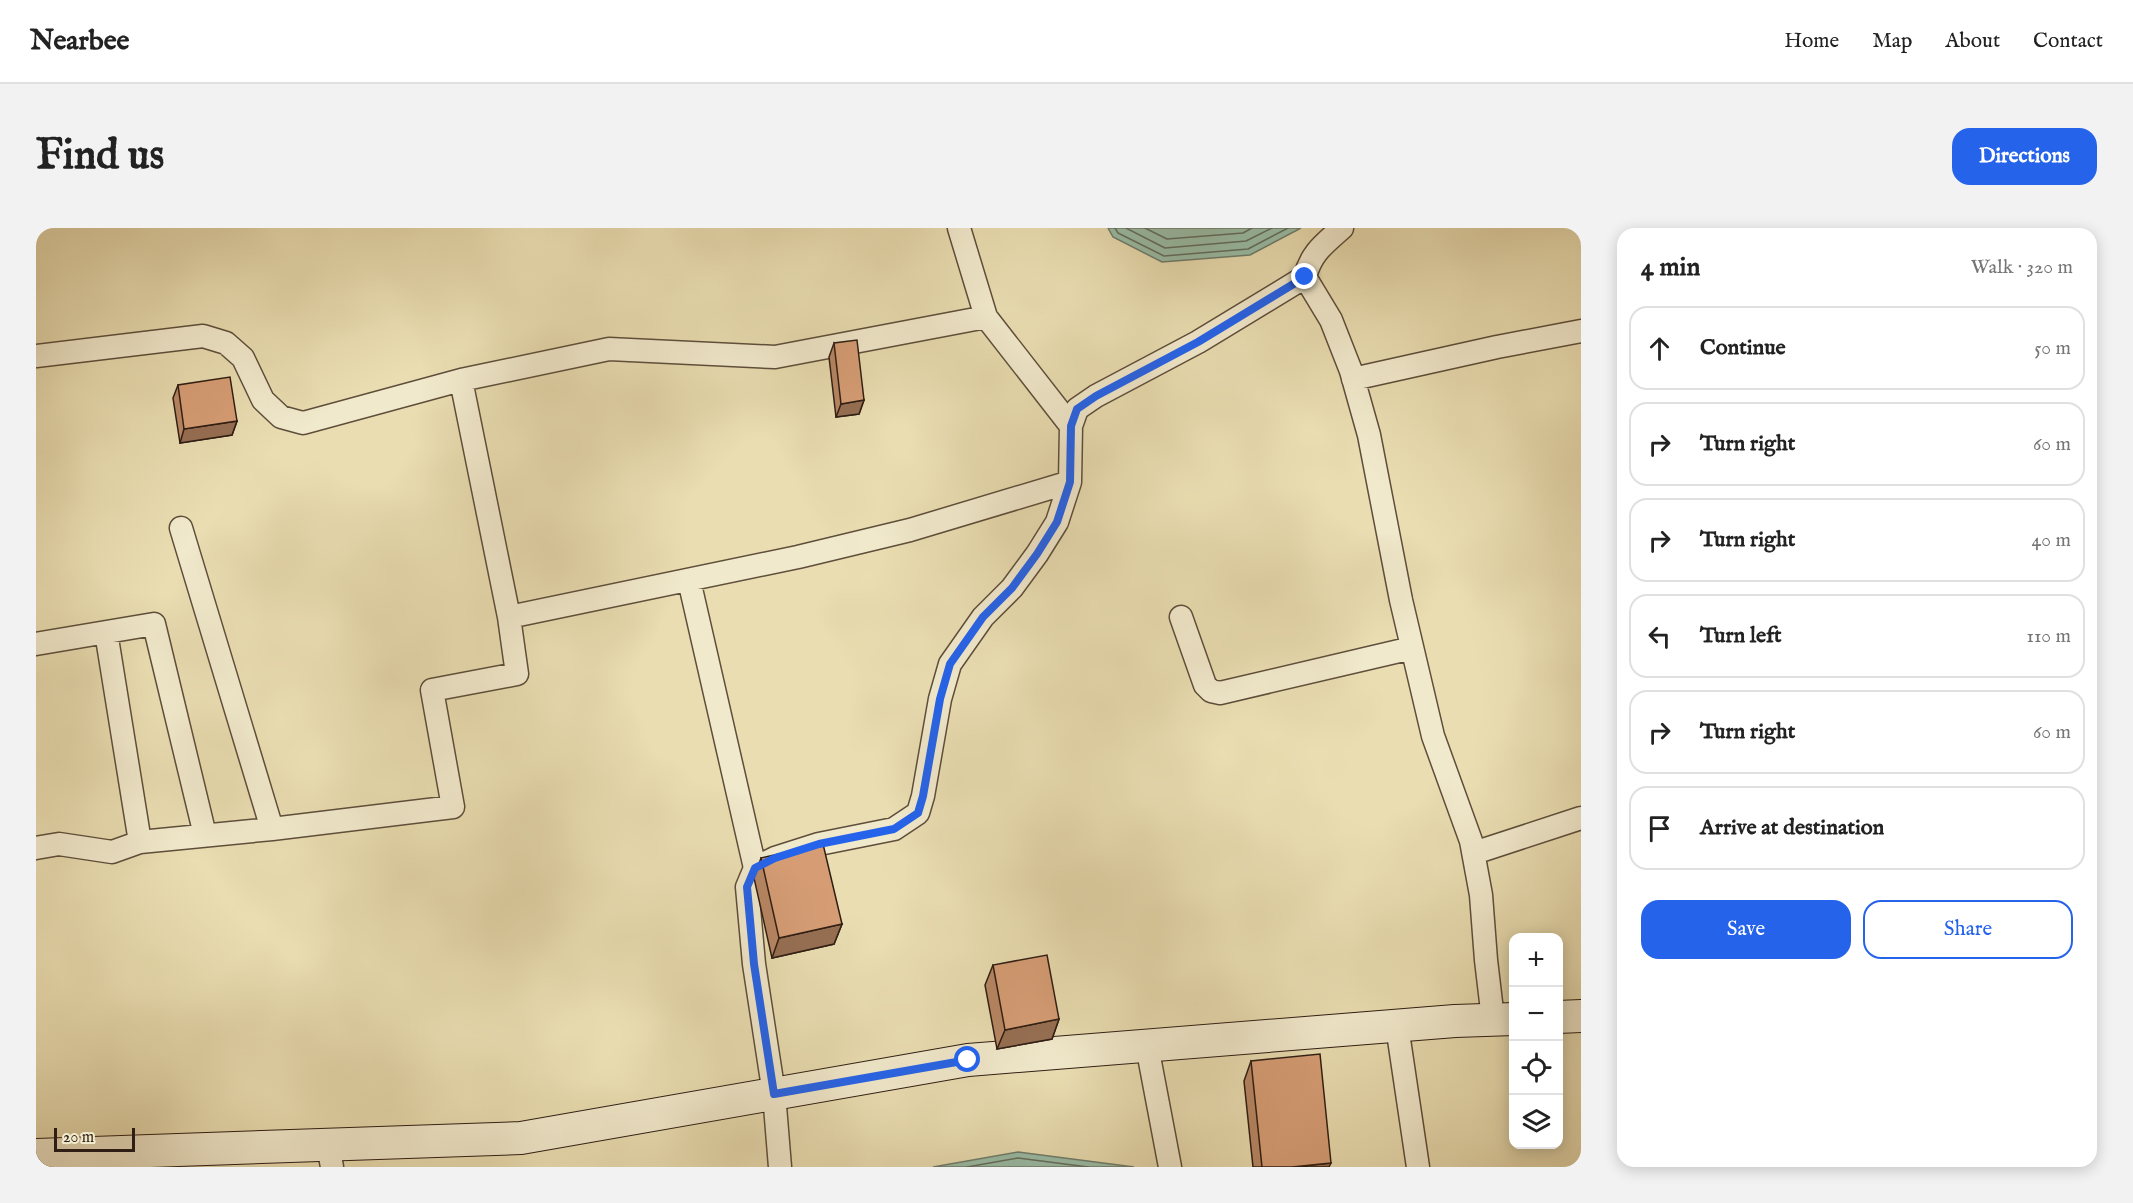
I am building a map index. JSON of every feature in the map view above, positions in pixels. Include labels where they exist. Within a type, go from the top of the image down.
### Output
[{"type":"main road","points":[[1563,1017],[1581,1016]]},
{"type":"main road","points":[[36,1155],[330,1156],[521,1138],[968,1060],[1503,1019]]},
{"type":"street","points":[[959,228],[986,317],[1071,426]]},
{"type":"street","points":[[755,868],[775,858],[819,844],[894,829],[918,813],[940,699],[950,664],[983,617],[1012,588],[1057,522],[1070,482],[1071,426],[1077,409],[1096,396],[1198,342],[1305,277],[1309,261],[1342,228]]},
{"type":"street","points":[[1305,277],[1331,320],[1353,379],[1369,435],[1401,600],[1433,736],[1471,841],[1503,1019]]},
{"type":"street","points":[[36,356],[203,336],[226,343],[243,358],[262,400],[281,417],[303,423],[461,380],[609,349],[775,357],[986,317]]},
{"type":"street","points":[[1353,379],[1581,331]]},
{"type":"street","points":[[36,848],[60,844],[112,852],[140,842],[453,807],[432,690],[518,674],[509,617],[461,380]]},
{"type":"street","points":[[509,617],[798,557],[910,530],[1070,482]]},
{"type":"street","points":[[181,528],[272,829]]},
{"type":"street","points":[[689,580],[755,868],[747,887],[754,964],[774,1094],[780,1167]]},
{"type":"street","points":[[1181,617],[1205,685],[1210,691],[1220,693],[1412,648]]},
{"type":"street","points":[[36,644],[154,624],[205,835]]},
{"type":"street","points":[[106,632],[140,842]]},
{"type":"street","points":[[1473,853],[1581,818]]},
{"type":"street","points":[[1397,1026],[1418,1167]]},
{"type":"street","points":[[1147,1046],[1170,1167]]},
{"type":"water","points":[[1108,228],[1301,228],[1250,255],[1162,262],[1113,237]]},
{"type":"water","points":[[1018,1152],[1134,1167],[933,1167]]},
{"type":"building","points":[[857,340],[864,400],[841,404],[834,343]]},
{"type":"building","points":[[230,377],[237,421],[184,429],[178,385]]},
{"type":"building","points":[[823,844],[842,924],[779,938],[761,858]]},
{"type":"building","points":[[1047,955],[1059,1019],[1005,1030],[993,965]]},
{"type":"building","points":[[1320,1054],[1331,1163],[1262,1167],[1251,1061]]},
{"type":"route","points":[[968,1060],[774,1094],[754,964],[747,887],[755,868],[775,858],[819,844],[894,829],[918,813],[940,699],[950,664],[983,617],[1012,588],[1057,522],[1070,482],[1071,426],[1077,409],[1096,396],[1198,342],[1305,277]]}]
